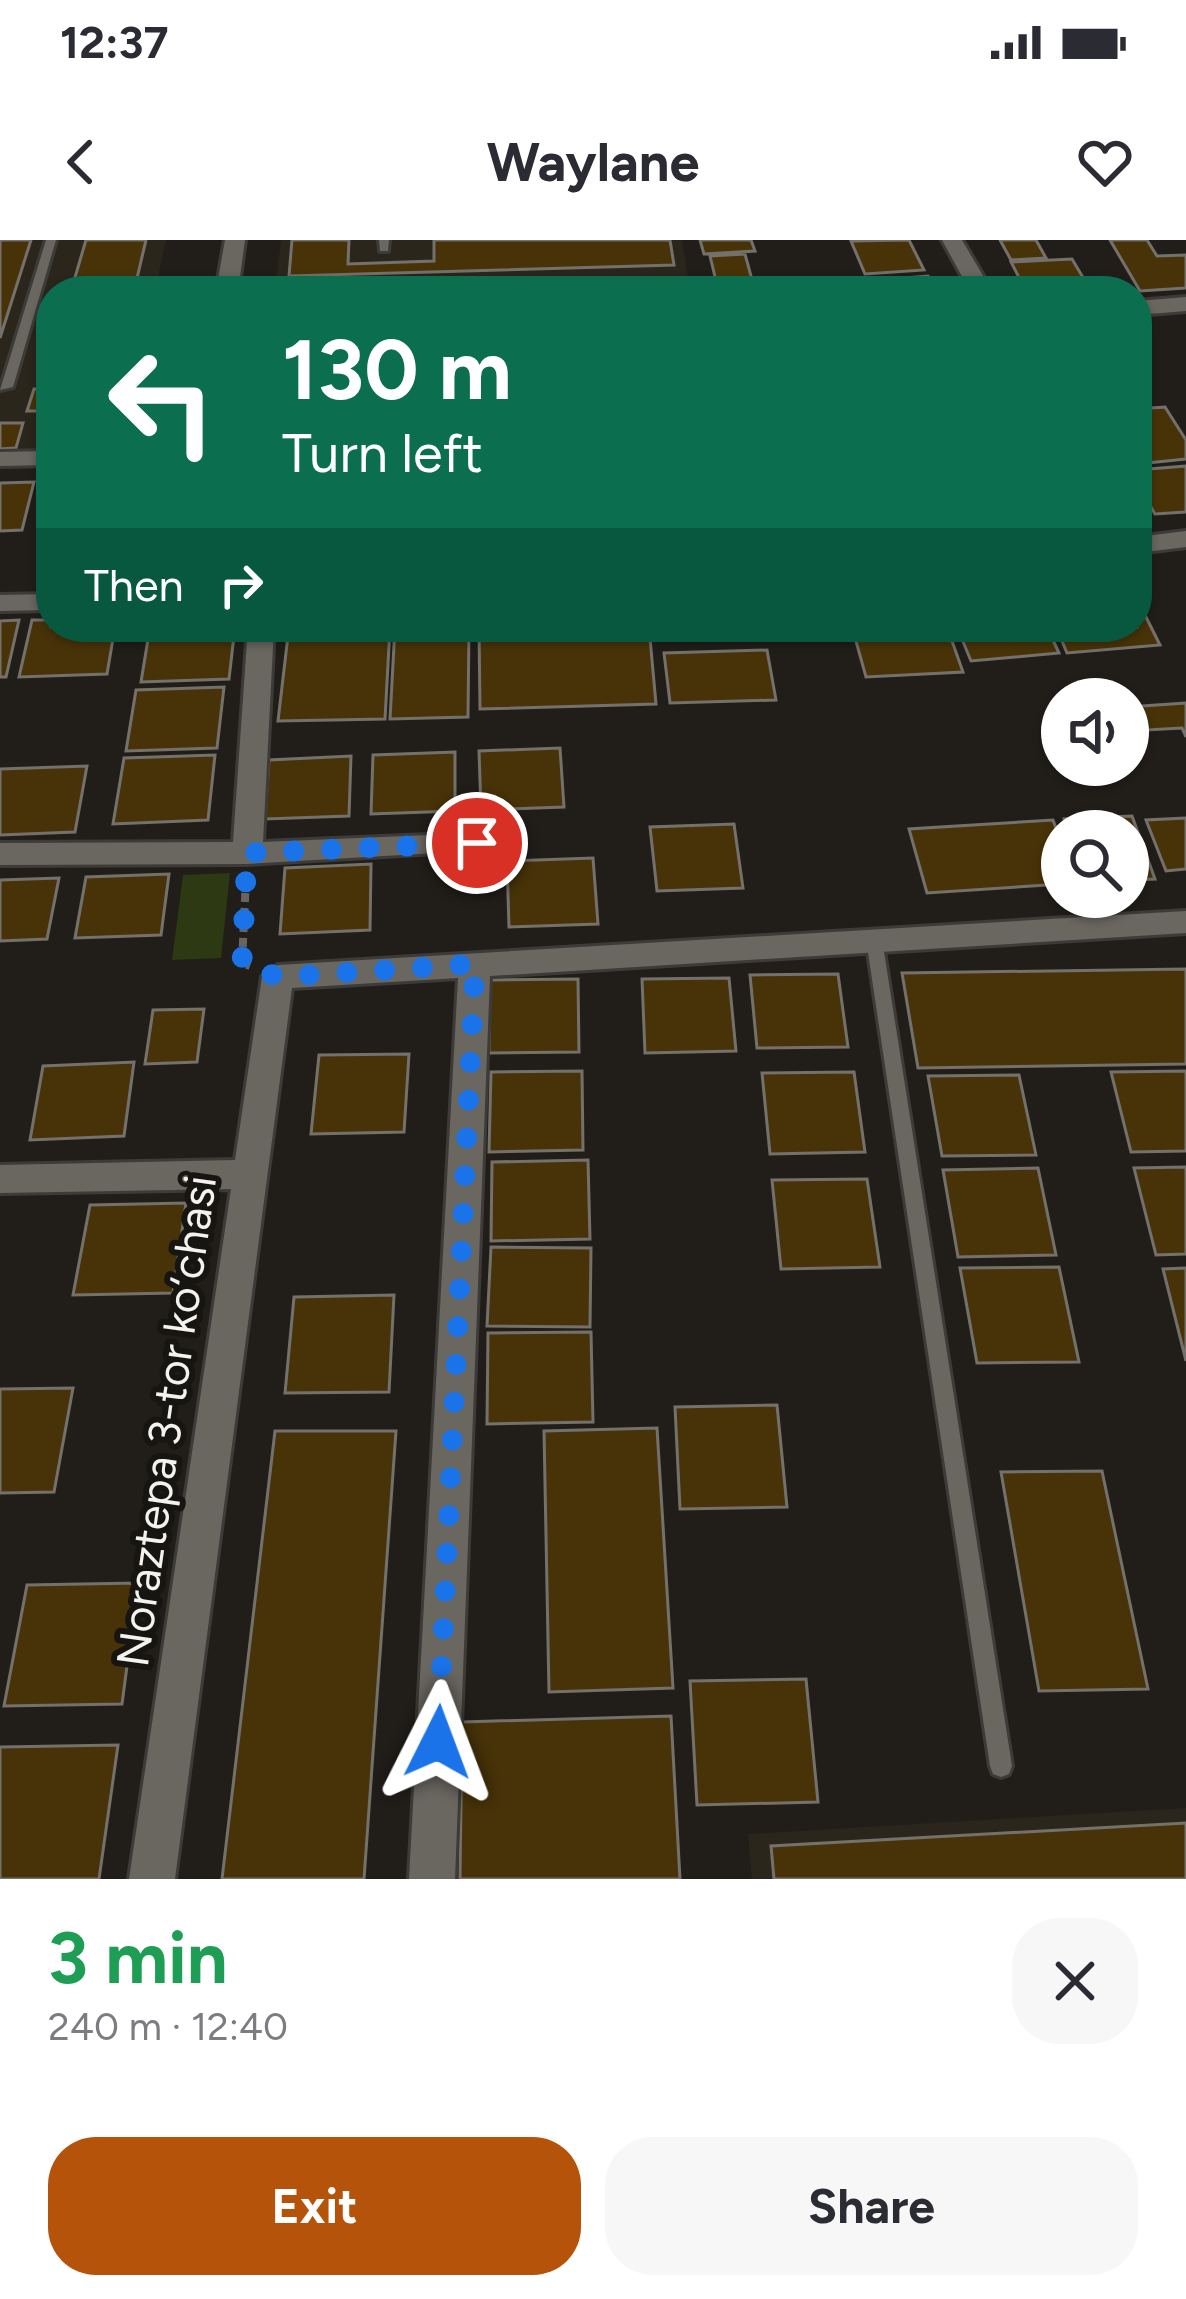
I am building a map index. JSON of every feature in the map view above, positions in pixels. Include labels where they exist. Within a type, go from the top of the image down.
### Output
[{"type":"street","points":[[229,276],[235,240]]},
{"type":"street","points":[[952,240],[972,276]]},
{"type":"street","points":[[1152,307],[1186,304]]},
{"type":"street","points":[[0,459],[36,458]]},
{"type":"street","points":[[1152,543],[1186,539]]},
{"type":"street","points":[[0,603],[36,602]]},
{"type":"street","points":[[247,853],[260,642]]},
{"type":"street","points":[[0,854],[247,853],[477,843]]},
{"type":"street","points":[[278,977],[1186,922]]},
{"type":"street","points":[[432,1879],[475,964]]},
{"type":"street","name":"Noraztepa 3-tor ko‘chasi","points":[[152,1879],[278,977]]},
{"type":"street","points":[[0,1179],[248,1174]]},
{"type":"lane","points":[[40,276],[51,240]]},
{"type":"lane","points":[[0,387],[7,387],[36,290]]},
{"type":"lane","points":[[874,939],[1001,1766]]},
{"type":"path","points":[[247,853],[242,963],[278,977]]},
{"type":"shaded area","points":[[0,240],[166,240],[158,276],[36,276],[36,449],[0,450]]},
{"type":"shaded area","points":[[281,240],[682,240],[688,276],[277,276]]},
{"type":"shaded area","points":[[1186,1808],[1186,1879],[752,1879],[748,1834]]},
{"type":"green space","points":[[230,873],[221,958],[172,960],[183,875]]},
{"type":"building","points":[[0,240],[31,240],[0,338]]},
{"type":"building","points":[[86,240],[146,240],[138,276],[75,276]]},
{"type":"building","points":[[292,240],[349,240],[348,264],[434,261],[434,240],[670,240],[674,265],[289,276]]},
{"type":"building","points":[[700,240],[751,240],[755,251],[704,254]]},
{"type":"building","points":[[909,240],[924,270],[865,274],[851,241]]},
{"type":"building","points":[[1000,240],[1036,240],[1046,258],[1011,260]]},
{"type":"building","points":[[1110,240],[1147,240],[1157,256],[1186,255],[1186,288],[1152,290],[1152,276],[1131,276]]},
{"type":"building","points":[[745,254],[751,276],[715,276],[710,256]]},
{"type":"building","points":[[1072,259],[1082,276],[1018,276],[1011,262]]},
{"type":"building","points":[[34,389],[36,389],[36,411],[27,411]]},
{"type":"building","points":[[1165,407],[1186,440],[1186,459],[1152,462],[1152,408]]},
{"type":"building","points":[[0,423],[23,423],[16,448],[0,449]]},
{"type":"building","points":[[1186,466],[1186,512],[1155,514],[1152,469]]},
{"type":"building","points":[[34,482],[22,530],[0,531],[0,483]]},
{"type":"building","points":[[19,620],[6,677],[0,677],[0,621]]},
{"type":"building","points":[[32,620],[36,620],[36,642],[112,642],[107,674],[19,677]]},
{"type":"building","points":[[1152,629],[1160,645],[1067,653],[1062,642],[1152,642]]},
{"type":"building","points":[[148,642],[233,642],[229,679],[141,682]]},
{"type":"building","points":[[287,642],[389,642],[385,719],[278,721]]},
{"type":"building","points":[[394,642],[469,642],[468,717],[390,719]]},
{"type":"building","points":[[479,642],[650,642],[656,704],[480,709]]},
{"type":"building","points":[[856,642],[952,642],[963,672],[866,677]]},
{"type":"building","points":[[963,642],[1054,642],[1059,653],[971,661]]},
{"type":"building","points":[[767,650],[776,700],[670,703],[664,653]]},
{"type":"building","points":[[224,687],[217,748],[126,751],[136,690]]},
{"type":"building","points":[[1186,703],[1186,737],[1182,728],[1149,730],[1149,706]]},
{"type":"building","points":[[560,748],[564,807],[481,810],[479,751]]},
{"type":"building","points":[[455,752],[455,811],[371,814],[373,755]]},
{"type":"building","points":[[215,755],[208,820],[113,824],[124,758]]},
{"type":"building","points":[[351,756],[349,816],[265,819],[269,760]]},
{"type":"building","points":[[87,766],[75,832],[0,835],[0,769]]},
{"type":"building","points":[[1186,818],[1186,869],[1166,871],[1149,820]]},
{"type":"building","points":[[1041,821],[1041,885],[927,893],[909,829]]},
{"type":"building","points":[[734,824],[743,888],[657,891],[650,827]]},
{"type":"building","points":[[593,858],[598,924],[509,927],[507,861]]},
{"type":"building","points":[[371,864],[370,930],[280,934],[285,868]]},
{"type":"building","points":[[169,874],[161,935],[75,938],[86,877]]},
{"type":"building","points":[[59,878],[47,939],[0,941],[0,880]]},
{"type":"building","points":[[1186,969],[1186,1064],[918,1068],[902,973]]},
{"type":"building","points":[[838,974],[848,1047],[757,1048],[750,975]]},
{"type":"building","points":[[729,978],[736,1051],[645,1053],[642,979]]},
{"type":"building","points":[[578,979],[579,1052],[489,1053],[490,980]]},
{"type":"building","points":[[204,1009],[197,1062],[145,1064],[153,1010]]},
{"type":"building","points":[[409,1054],[404,1132],[311,1134],[319,1055]]},
{"type":"building","points":[[134,1062],[124,1136],[30,1140],[43,1066]]},
{"type":"building","points":[[582,1071],[583,1150],[489,1152],[491,1072]]},
{"type":"building","points":[[1186,1071],[1186,1151],[1131,1152],[1111,1072]]},
{"type":"building","points":[[854,1072],[865,1152],[770,1154],[762,1073]]},
{"type":"building","points":[[1019,1075],[1036,1155],[942,1156],[928,1076]]},
{"type":"building","points":[[588,1160],[590,1239],[491,1241],[492,1162]]},
{"type":"building","points":[[1186,1167],[1186,1254],[1156,1255],[1134,1168]]},
{"type":"building","points":[[1038,1168],[1056,1255],[958,1257],[943,1170]]},
{"type":"building","points":[[867,1179],[880,1267],[781,1269],[772,1180]]},
{"type":"building","points":[[186,1203],[173,1293],[73,1295],[90,1205]]},
{"type":"building","points":[[491,1247],[591,1248],[590,1327],[487,1326]]},
{"type":"building","points":[[1059,1267],[1079,1362],[977,1363],[960,1268]]},
{"type":"building","points":[[1186,1268],[1186,1361],[1163,1269]]},
{"type":"building","points":[[394,1295],[389,1392],[285,1393],[294,1297]]},
{"type":"building","points":[[591,1332],[593,1422],[487,1424],[488,1333]]},
{"type":"building","points":[[73,1388],[54,1492],[0,1493],[0,1389]]},
{"type":"building","points":[[777,1405],[787,1507],[680,1509],[675,1407]]},
{"type":"building","points":[[657,1428],[673,1688],[549,1692],[544,1431]]},
{"type":"building","points":[[275,1431],[396,1431],[364,1879],[222,1879]]},
{"type":"building","points":[[1102,1471],[1148,1689],[1039,1691],[1001,1472]]},
{"type":"building","points":[[138,1583],[122,1704],[4,1706],[27,1585]]},
{"type":"building","points":[[806,1679],[818,1802],[697,1805],[690,1681]]},
{"type":"building","points":[[671,1716],[680,1879],[460,1879],[462,1722]]},
{"type":"building","points":[[118,1745],[99,1879],[0,1879],[0,1747]]},
{"type":"building","points":[[1186,1823],[1186,1879],[774,1879],[771,1846]]},
{"type":"route","points":[[438,1742],[475,964],[278,977],[242,963],[247,853],[477,843]]}]
